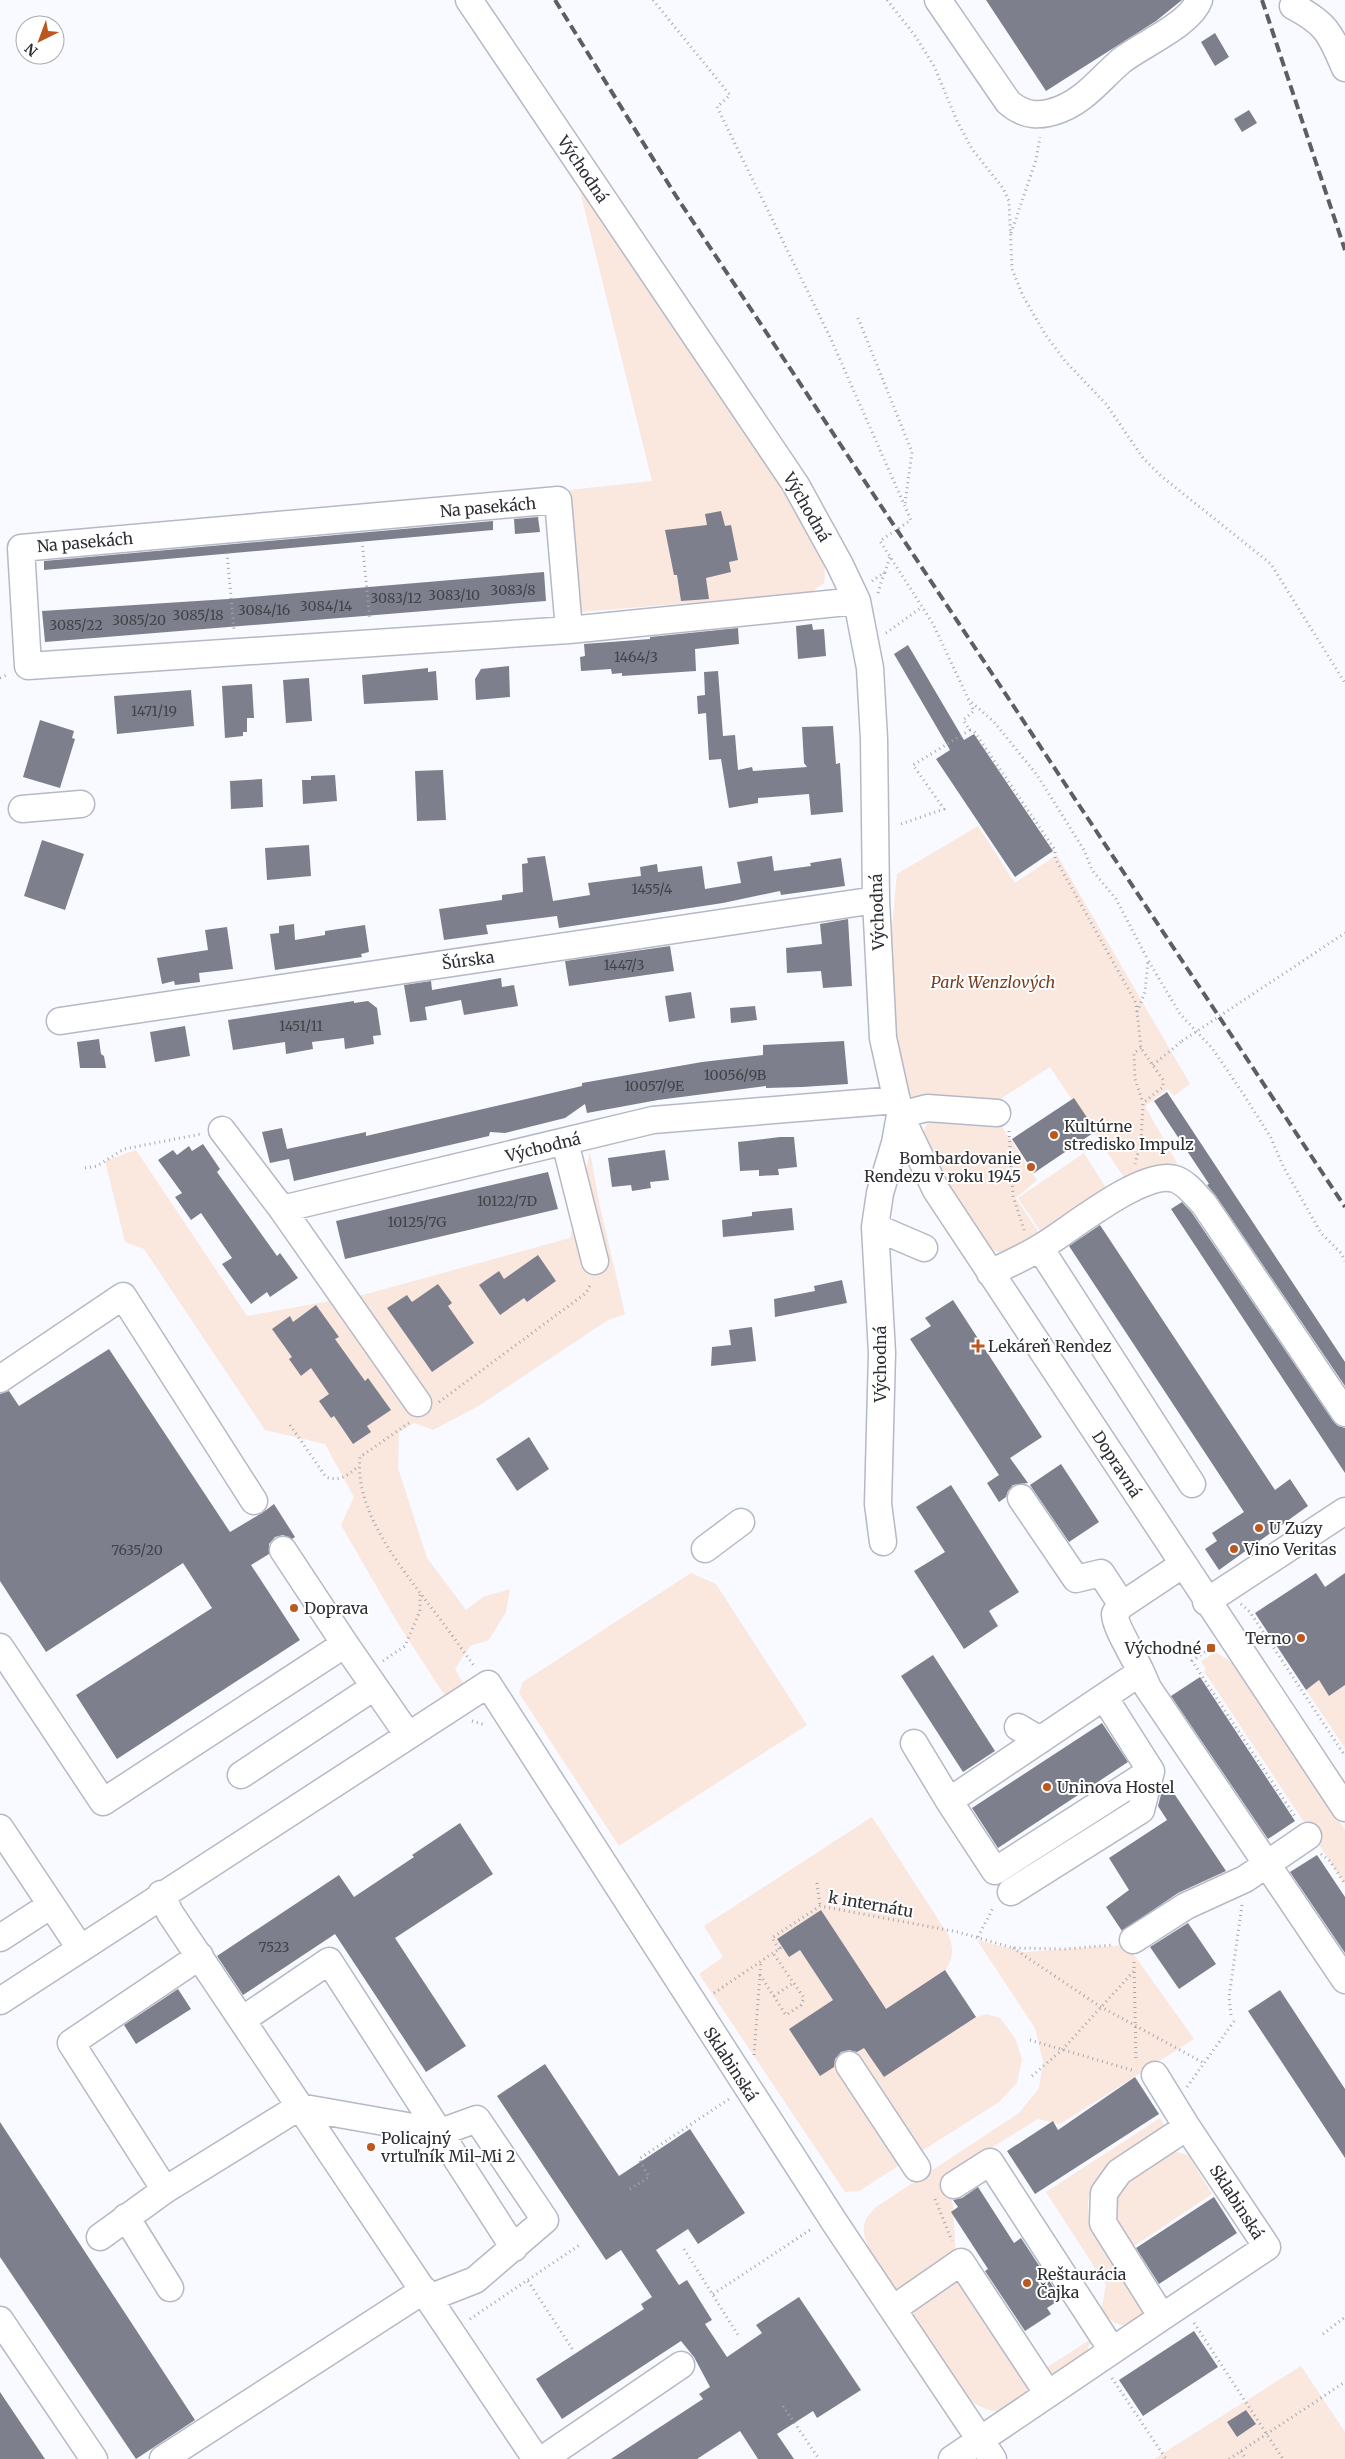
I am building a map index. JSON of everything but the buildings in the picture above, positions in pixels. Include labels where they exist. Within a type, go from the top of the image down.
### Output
[{"type":"street","name":"Východná","points":[[469,0],[796,485],[855,596],[870,668],[873,704],[876,900],[883,1038],[899,1107],[895,1143],[880,1193],[875,1227],[882,1353],[878,1504],[883,1542]]},
{"type":"street","points":[[938,0],[997,88],[1019,112],[1042,114],[1062,109],[1096,86],[1121,61],[1189,16],[1199,0]]},
{"type":"street","points":[[1304,7],[1331,34],[1345,68]]},
{"type":"street","name":"Na pasekách","points":[[569,630],[558,500],[21,548],[28,666],[569,630],[855,596]]},
{"type":"street","points":[[22,808],[81,804]]},
{"type":"street","name":"Šúrska","points":[[60,1021],[876,900]]},
{"type":"street","name":"Východná","points":[[282,1208],[652,1120],[899,1107]]},
{"type":"street","points":[[899,1107],[927,1108],[1003,1122]]},
{"type":"street","name":"Dopravná","points":[[899,1107],[936,1190],[1099,1435],[1182,1565],[1216,1595],[1345,1808]]},
{"type":"street","points":[[222,1130],[282,1208],[422,1408]]},
{"type":"street","points":[[565,1142],[595,1261]]},
{"type":"street","points":[[990,1273],[1035,1250],[1136,1186],[1155,1179],[1175,1179],[1192,1190],[1204,1204],[1345,1414]]},
{"type":"street","points":[[875,1227],[924,1248]]},
{"type":"street","points":[[1035,1250],[1192,1484]]},
{"type":"street","points":[[0,1379],[123,1296],[254,1501]]},
{"type":"street","points":[[1021,1498],[1076,1580],[1101,1573],[1122,1604]]},
{"type":"street","points":[[1216,1595],[1345,1512]]},
{"type":"street","points":[[704,1550],[741,1522]]},
{"type":"street","points":[[283,1550],[369,1680],[408,1735]]},
{"type":"street","points":[[1182,1565],[1122,1604],[1115,1613],[1116,1624],[1128,1644],[1148,1688],[1345,1980]]},
{"type":"street","points":[[0,1647],[103,1802],[345,1644]]},
{"type":"street","points":[[949,1801],[1141,1672]]},
{"type":"street","points":[[242,1775],[369,1680]]},
{"type":"street","points":[[0,2001],[161,1894],[488,1684]]},
{"type":"street","name":"Sklabinská","points":[[488,1684],[674,1975],[892,2309],[987,2449],[1048,2394],[1110,2360],[1162,2316],[1267,2247],[1154,2074]]},
{"type":"street","points":[[1010,1892],[1141,1810],[1151,1771],[1104,1697]]},
{"type":"street","points":[[1018,1727],[1040,1740]]},
{"type":"street","points":[[914,1743],[995,1871],[1151,1771]]},
{"type":"street","points":[[0,1828],[80,1948]]},
{"type":"street","points":[[1133,1940],[1186,1906],[1245,1879],[1308,1836]]},
{"type":"street","points":[[161,1894],[170,1913],[536,2459]]},
{"type":"street","points":[[0,1938],[51,1905]]},
{"type":"street","points":[[165,2190],[71,2043],[200,1956]]},
{"type":"street","points":[[242,2020],[329,1961],[514,2248]]},
{"type":"street","points":[[849,2064],[917,2168]]},
{"type":"street","points":[[100,2237],[165,2190],[272,2133],[299,2107]]},
{"type":"street","points":[[163,2459],[427,2294],[475,2280],[545,2220],[477,2119],[440,2132],[299,2107]]},
{"type":"street","points":[[1162,2316],[1103,2223],[1104,2193],[1119,2172],[1187,2127]]},
{"type":"street","points":[[943,2189],[990,2162],[1110,2360]]},
{"type":"street","points":[[126,2217],[170,2288]]},
{"type":"street","points":[[892,2309],[961,2262],[1048,2394]]},
{"type":"street","points":[[0,2320],[94,2459]]},
{"type":"street","points":[[543,2459],[681,2365]]},
{"type":"street","points":[[952,2459],[987,2449]]},
{"type":"path","points":[[653,0],[730,96],[717,107],[830,337],[911,520],[880,541],[933,624],[974,712],[963,720],[970,730],[974,731],[1055,850],[1055,858],[1136,1003],[1141,1048],[1163,1080],[1163,1086],[1143,1103]]},
{"type":"path","points":[[887,0],[916,37],[934,66],[957,121],[972,150],[1003,188],[1010,201],[1012,268],[1023,296],[1044,334],[1065,360],[1106,404],[1143,458],[1161,476],[1271,564],[1345,683]]},
{"type":"path","points":[[1010,236],[1036,160],[1040,137],[1062,109]]},
{"type":"path","points":[[858,318],[912,452],[904,505]]},
{"type":"path","points":[[362,541],[370,622]]},
{"type":"path","points":[[227,553],[234,634]]},
{"type":"path","points":[[855,596],[885,572],[890,557]]},
{"type":"path","points":[[864,640],[879,638],[922,607]]},
{"type":"path","points":[[967,698],[994,722],[1037,775],[1084,850],[1092,870],[1116,899],[1148,960],[1180,1014],[1212,1048],[1244,1095],[1271,1138],[1283,1166],[1321,1234],[1341,1253],[1345,1262]]},
{"type":"path","points":[[875,822],[896,826],[944,809],[913,765],[970,730]]},
{"type":"path","points":[[1153,1065],[1182,1041],[1345,933]]},
{"type":"path","points":[[1137,1012],[1146,992],[1148,960]]},
{"type":"path","points":[[1136,1186],[1132,1176],[1141,1141],[1143,1103],[1135,1079],[1134,1053],[1141,1048]]},
{"type":"path","points":[[1003,1122],[1013,1196],[1035,1250]]},
{"type":"path","points":[[85,1168],[96,1166],[124,1148],[222,1130]]},
{"type":"path","points":[[488,1684],[395,1558],[374,1520],[362,1491],[359,1466],[360,1457],[422,1408],[586,1293],[593,1280],[595,1261]]},
{"type":"path","points":[[290,1425],[326,1477],[335,1480],[347,1476],[359,1466]]},
{"type":"path","points":[[369,1680],[405,1646],[420,1611],[420,1594]]},
{"type":"path","points":[[1216,1595],[1250,1612],[1345,1756]]},
{"type":"path","points":[[1206,1641],[1211,1648],[1192,1661],[1308,1836],[1322,1855],[1330,1861],[1345,1884]]},
{"type":"path","points":[[464,1723],[472,1721],[484,1723],[489,1730]]},
{"type":"path","points":[[1232,2015],[1229,1997],[1245,1879]]},
{"type":"path","points":[[817,1883],[820,1906]]},
{"type":"path","points":[[978,1936],[994,1906],[1010,1892]]},
{"type":"path","name":"k internátu","points":[[773,1953],[781,1948],[772,1938],[820,1906],[978,1936],[1012,1948]]},
{"type":"path","points":[[1012,1948],[1082,1948],[1106,1946],[1133,1940],[1137,2071],[1030,2040]]},
{"type":"path","points":[[1012,1948],[1101,2007],[1204,2063]]},
{"type":"path","points":[[709,1996],[773,1953],[804,1998],[801,2004],[786,2015],[760,1975]]},
{"type":"path","points":[[753,2063],[761,1961]]},
{"type":"path","points":[[1032,2076],[1062,2050],[1134,1970]]},
{"type":"path","points":[[774,1996],[793,1983]]},
{"type":"path","points":[[630,2189],[649,2177],[638,2159],[731,2098]]},
{"type":"path","points":[[943,2189],[961,2262]]},
{"type":"path","points":[[713,2294],[816,2226]]},
{"type":"path","points":[[451,2332],[581,2244]]},
{"type":"path","points":[[684,2249],[738,2335]]},
{"type":"path","points":[[528,2281],[573,2350]]},
{"type":"path","points":[[1189,2316],[1283,2459]]},
{"type":"path","points":[[1324,2334],[1345,2317]]},
{"type":"path","points":[[1110,2360],[1166,2459]]},
{"type":"path","points":[[1229,2459],[1345,2382]]},
{"type":"path","points":[[783,2406],[819,2459]]},
{"type":"path","points":[[1241,2452],[1246,2459]]},
{"type":"green space","points":[[577,179],[812,536],[821,554],[825,573],[824,583],[810,593],[580,612],[569,490],[652,481]]},
{"type":"green space","name":"Park Wenzlových","points":[[978,826],[1015,883],[1057,855],[1190,1084],[1174,1096],[1168,1089],[1145,1106],[1177,1163],[1174,1168],[1141,1169],[1125,1179],[1050,1067],[991,1105],[922,1101],[909,1095],[898,1051],[888,969],[897,874]]},
{"type":"green space","points":[[935,1113],[997,1119],[1037,1180],[1016,1198],[1039,1233],[1002,1253],[984,1248],[922,1138],[927,1122]]},
{"type":"green space","points":[[136,1150],[247,1316],[363,1295],[570,1238],[590,1152],[599,1202],[625,1314],[608,1320],[480,1405],[433,1430],[414,1423],[399,1432],[398,1468],[427,1558],[466,1610],[483,1597],[510,1589],[506,1612],[489,1640],[470,1646],[455,1669],[466,1688],[447,1699],[397,1622],[341,1525],[354,1497],[325,1444],[265,1430],[144,1249],[125,1242],[105,1161]]},
{"type":"green space","points":[[1084,1153],[1108,1191],[1042,1234],[1018,1198]]},
{"type":"green space","points":[[691,1573],[716,1584],[807,1725],[619,1846],[519,1693],[523,1682]]},
{"type":"green space","points":[[1216,1652],[1237,1666],[1345,1830],[1345,1884],[1204,1671],[1206,1669],[1201,1661]]},
{"type":"green space","points":[[1319,1680],[1330,1696],[1345,1685],[1345,1748],[1306,1690]]},
{"type":"green space","points":[[872,1817],[949,1936],[952,1954],[945,1971],[976,2017],[987,2014],[1000,2018],[1015,2038],[1022,2059],[1017,2083],[999,2102],[859,2191],[845,2192],[699,1974],[723,1957],[704,1926]]},
{"type":"green space","points":[[977,1940],[1024,1952],[1127,1945],[1194,2039],[1060,2124],[1038,2119],[941,2179],[953,2204],[956,2259],[900,2295],[877,2262],[867,2243],[864,2227],[868,2216],[876,2207],[1019,2113],[1039,2088],[1043,2062],[1035,2028]]},
{"type":"green space","points":[[1160,2118],[1166,2128],[1107,2169],[1095,2182],[1088,2201],[1089,2224],[1147,2310],[1140,2323],[1123,2325],[1114,2322],[1101,2311],[1106,2285],[1046,2192]]},
{"type":"green space","points":[[1173,2151],[1188,2155],[1212,2194],[1131,2248],[1110,2216],[1121,2182]]},
{"type":"green space","points":[[956,2277],[1038,2391],[1021,2403],[1006,2410],[990,2410],[971,2401],[908,2307]]},
{"type":"green space","points":[[1091,2339],[1085,2359],[1049,2383],[1041,2371]]},
{"type":"green space","points":[[1301,2366],[1345,2432],[1345,2459],[1154,2459]]},
{"type":"railway","points":[[555,0],[676,196],[1345,1207]]},
{"type":"railway","points":[[1262,0],[1345,250]]},
{"type":"place","name":"Kultúrne stredisko Impulz","points":[[1054,1135]]},
{"type":"place","name":"Bombardovanie Rendezu v roku 1945","points":[[1031,1167]]},
{"type":"place","name":"Lekáreň Rendez","points":[[978,1346]]},
{"type":"place","name":"U Zuzy","points":[[1259,1528]]},
{"type":"place","name":"Vino Veritas","points":[[1234,1549]]},
{"type":"place","name":"Doprava","points":[[294,1608]]},
{"type":"place","name":"Terno","points":[[1301,1638]]},
{"type":"place","name":"Východné","points":[[1211,1648]]},
{"type":"place","name":"Uninova Hostel","points":[[1047,1787]]},
{"type":"place","name":"Policajný vrtuľník Mil-Mi 2","points":[[371,2147]]},
{"type":"place","name":"Reštaurácia Čajka","points":[[1027,2283]]}]
